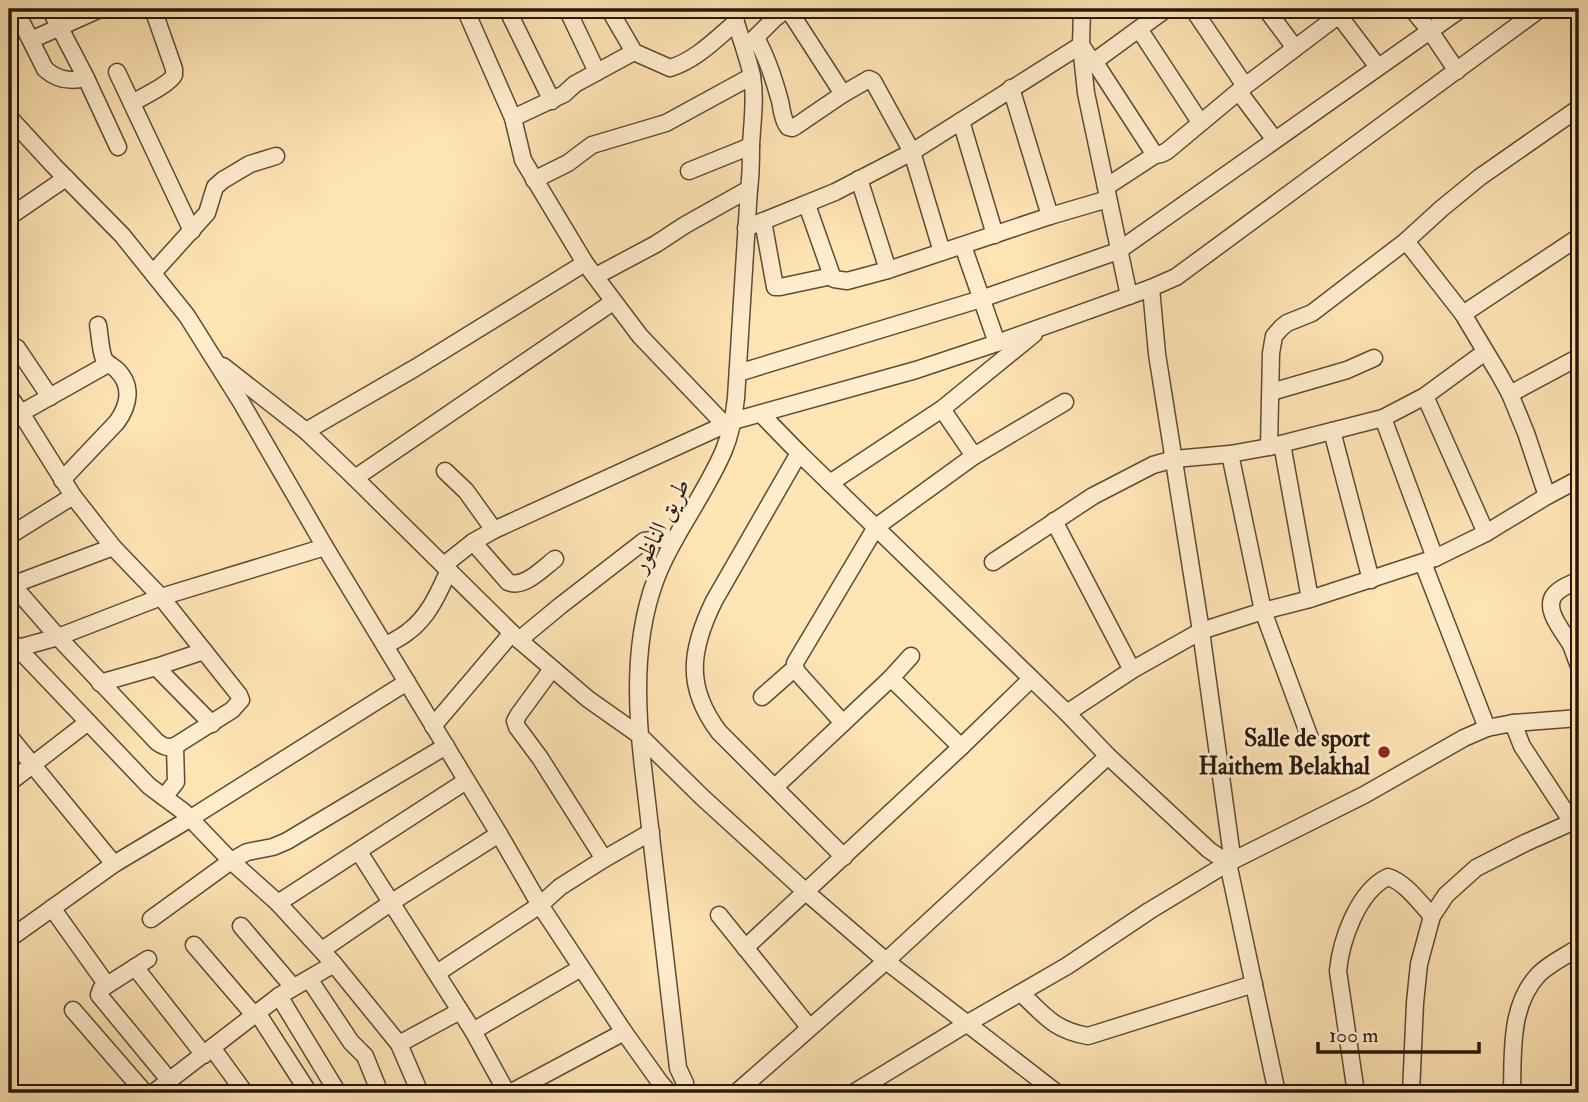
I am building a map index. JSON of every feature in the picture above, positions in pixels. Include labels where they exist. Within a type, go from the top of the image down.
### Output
[{"type":"street","points":[[15,9],[50,74],[64,80],[86,78]]},
{"type":"street","points":[[50,9],[118,147]]},
{"type":"street","points":[[132,103],[172,79],[174,75],[153,9]]},
{"type":"street","points":[[465,9],[513,118],[523,160],[590,269],[640,336],[729,423]]},
{"type":"street","points":[[507,9],[552,101]]},
{"type":"street","points":[[567,9],[597,72]]},
{"type":"street","points":[[609,9],[634,52],[670,68],[704,49],[734,15]]},
{"type":"street","points":[[843,94],[787,9],[750,43],[763,50],[784,122],[788,127],[796,126],[869,79],[873,81],[912,152],[942,252]]},
{"type":"street","points":[[1082,9],[1081,45],[1086,93],[1129,296]]},
{"type":"street","points":[[1094,61],[1166,9]]},
{"type":"street","points":[[1193,9],[1275,140]]},
{"type":"street","points":[[1266,9],[1295,48]]},
{"type":"street","points":[[1412,9],[1457,71]]},
{"type":"street","points":[[738,373],[981,299],[1118,251],[1461,9]]},
{"type":"street","points":[[385,646],[410,631],[425,615],[437,597],[446,568],[473,542],[494,530],[729,423],[916,370],[998,343],[1176,277],[1540,9]]},
{"type":"street","points":[[31,40],[95,10]]},
{"type":"street","points":[[807,205],[832,276],[834,279],[846,281],[963,246],[1107,193],[1155,155],[1167,151],[1340,11],[1378,67]]},
{"type":"street","name":"طريق الناظور","points":[[686,1093],[678,1068],[639,735],[638,676],[640,641],[652,590],[663,559],[724,450],[738,373],[748,189],[752,166],[754,93],[750,43],[734,15]]},
{"type":"street","points":[[1139,29],[1200,122]]},
{"type":"street","points":[[1081,45],[1155,155]]},
{"type":"street","points":[[747,228],[807,205],[912,152],[1081,45]]},
{"type":"street","points":[[513,118],[552,101],[575,84],[634,52]]},
{"type":"street","points":[[117,72],[192,231]]},
{"type":"street","points":[[534,180],[568,163],[598,143],[666,123],[752,76]]},
{"type":"street","points":[[1011,88],[1050,216]]},
{"type":"street","points":[[1310,599],[1276,446],[1271,392],[1274,337],[1287,323],[1312,313],[1406,241],[1480,177],[1579,108]]},
{"type":"street","points":[[9,117],[122,235],[187,316],[241,402],[540,905],[663,1089]]},
{"type":"street","points":[[961,121],[995,235]]},
{"type":"street","points":[[689,171],[751,146]]},
{"type":"street","points":[[153,273],[208,210],[215,187],[250,164],[276,156]]},
{"type":"street","points":[[9,217],[66,178]]},
{"type":"street","points":[[859,179],[888,270]]},
{"type":"street","points":[[306,431],[590,269],[656,244],[748,189]]},
{"type":"street","points":[[763,221],[775,287],[832,276]]},
{"type":"street","points":[[1463,314],[1579,237]]},
{"type":"street","points":[[1406,241],[1463,314],[1510,394],[1547,496]]},
{"type":"street","points":[[963,246],[998,343]]},
{"type":"street","points":[[1151,288],[1157,354],[1231,849],[1228,863],[1278,1093]]},
{"type":"street","points":[[355,478],[613,302]]},
{"type":"street","points":[[62,480],[124,413],[129,390],[126,382],[105,360],[98,325]]},
{"type":"street","points":[[830,482],[942,409],[1046,325]]},
{"type":"street","points":[[9,344],[17,348],[50,397]]},
{"type":"street","points":[[993,562],[1093,496],[1153,465],[1174,459],[1230,454],[1276,446],[1383,418],[1425,396],[1485,352]]},
{"type":"street","points":[[1510,394],[1579,357]]},
{"type":"street","points":[[1271,392],[1347,370],[1374,358]]},
{"type":"street","points":[[215,360],[306,431],[516,636],[605,712],[639,735],[806,892],[886,961],[1057,1093]]},
{"type":"street","points":[[15,415],[108,364]]},
{"type":"street","points":[[241,402],[254,390]]},
{"type":"street","points":[[9,396],[15,415],[72,496],[113,547],[161,597],[239,695],[241,700],[232,710],[175,746],[167,748],[157,743],[10,583],[113,547]]},
{"type":"street","points":[[1425,396],[1486,533]]},
{"type":"street","points":[[762,697],[795,668],[798,658],[876,527],[974,456],[1065,402]]},
{"type":"street","points":[[942,409],[974,456]]},
{"type":"street","points":[[761,414],[1108,756],[1209,850],[1228,863]]},
{"type":"street","points":[[1383,418],[1429,561],[1488,728]]},
{"type":"street","points":[[1332,431],[1371,580]]},
{"type":"street","points":[[799,453],[713,601],[697,644],[694,679],[706,715],[719,732],[845,857]]},
{"type":"street","points":[[1230,454],[1263,611],[1310,738]]},
{"type":"street","points":[[445,471],[466,491],[494,530]]},
{"type":"street","points":[[1067,713],[1132,670],[1200,631],[1429,561],[1486,533],[1579,480]]},
{"type":"street","points":[[9,536],[72,496]]},
{"type":"street","points":[[1054,521],[1132,670]]},
{"type":"street","points":[[433,726],[516,636],[560,606],[644,541],[675,539]]},
{"type":"street","points":[[473,542],[508,582],[514,584],[521,584],[555,559]]},
{"type":"street","points":[[12,646],[58,637],[161,597],[325,547]]},
{"type":"street","points":[[1579,580],[1561,589],[1553,596],[1551,604],[1553,615],[1575,645],[1579,666]]},
{"type":"street","points":[[12,646],[149,786],[191,818],[322,950],[399,1045],[420,1093]]},
{"type":"street","points":[[100,683],[204,651]]},
{"type":"street","points":[[775,787],[911,656]]},
{"type":"street","points":[[156,667],[212,724]]},
{"type":"street","points":[[795,668],[843,723]]},
{"type":"street","points":[[552,669],[515,721],[604,859]]},
{"type":"street","points":[[891,678],[961,747]]},
{"type":"street","points":[[745,947],[845,857],[1031,679]]},
{"type":"street","points":[[12,931],[52,908],[114,864],[407,682]]},
{"type":"street","points":[[853,1093],[1067,966],[1149,911],[1228,863],[1364,795],[1464,738],[1488,728],[1513,723],[1579,718]]},
{"type":"street","points":[[9,783],[88,722]]},
{"type":"street","points":[[1411,1093],[1419,964],[1432,916],[1446,895],[1476,868],[1576,820],[1522,746],[1513,723]]},
{"type":"street","points":[[9,737],[114,864]]},
{"type":"street","points":[[164,797],[176,782],[175,746]]},
{"type":"street","points":[[151,919],[231,861],[247,852],[287,841],[446,747]]},
{"type":"street","points":[[736,1093],[886,961],[1108,756]]},
{"type":"street","points":[[278,903],[466,781]]},
{"type":"street","points":[[437,974],[540,905],[560,887],[651,832]]},
{"type":"street","points":[[322,950],[499,834]]},
{"type":"street","points":[[359,852],[509,1093],[624,1032]]},
{"type":"street","points":[[1356,1093],[1338,971],[1340,954],[1353,915],[1373,887],[1388,877],[1407,889],[1432,916]]},
{"type":"street","points":[[52,908],[107,985]]},
{"type":"street","points":[[719,915],[809,1027]]},
{"type":"street","points":[[242,926],[286,992],[338,1093]]},
{"type":"street","points":[[194,945],[256,1015],[309,1093]]},
{"type":"street","points":[[1512,1093],[1516,1020],[1528,986],[1541,972],[1579,947]]},
{"type":"street","points":[[170,1081],[99,995],[99,990],[141,963],[209,1052],[245,1093]]},
{"type":"street","points":[[153,1093],[286,992],[334,964]]},
{"type":"street","points":[[472,1031],[581,968]]},
{"type":"street","points":[[309,978],[351,1042],[365,1056],[380,1093]]},
{"type":"street","points":[[1021,993],[1052,1023],[1070,1033],[1088,1036],[1254,984]]},
{"type":"street","points":[[72,1010],[145,1093]]},
{"type":"street","points":[[399,1045],[460,1011]]},
{"type":"street","name":"طريق الناظور","points":[[676,1093],[674,1084],[678,1068]]},
{"type":"place","name":"Salle de sport Haithem Belakhal","points":[[1384,752]]}]
